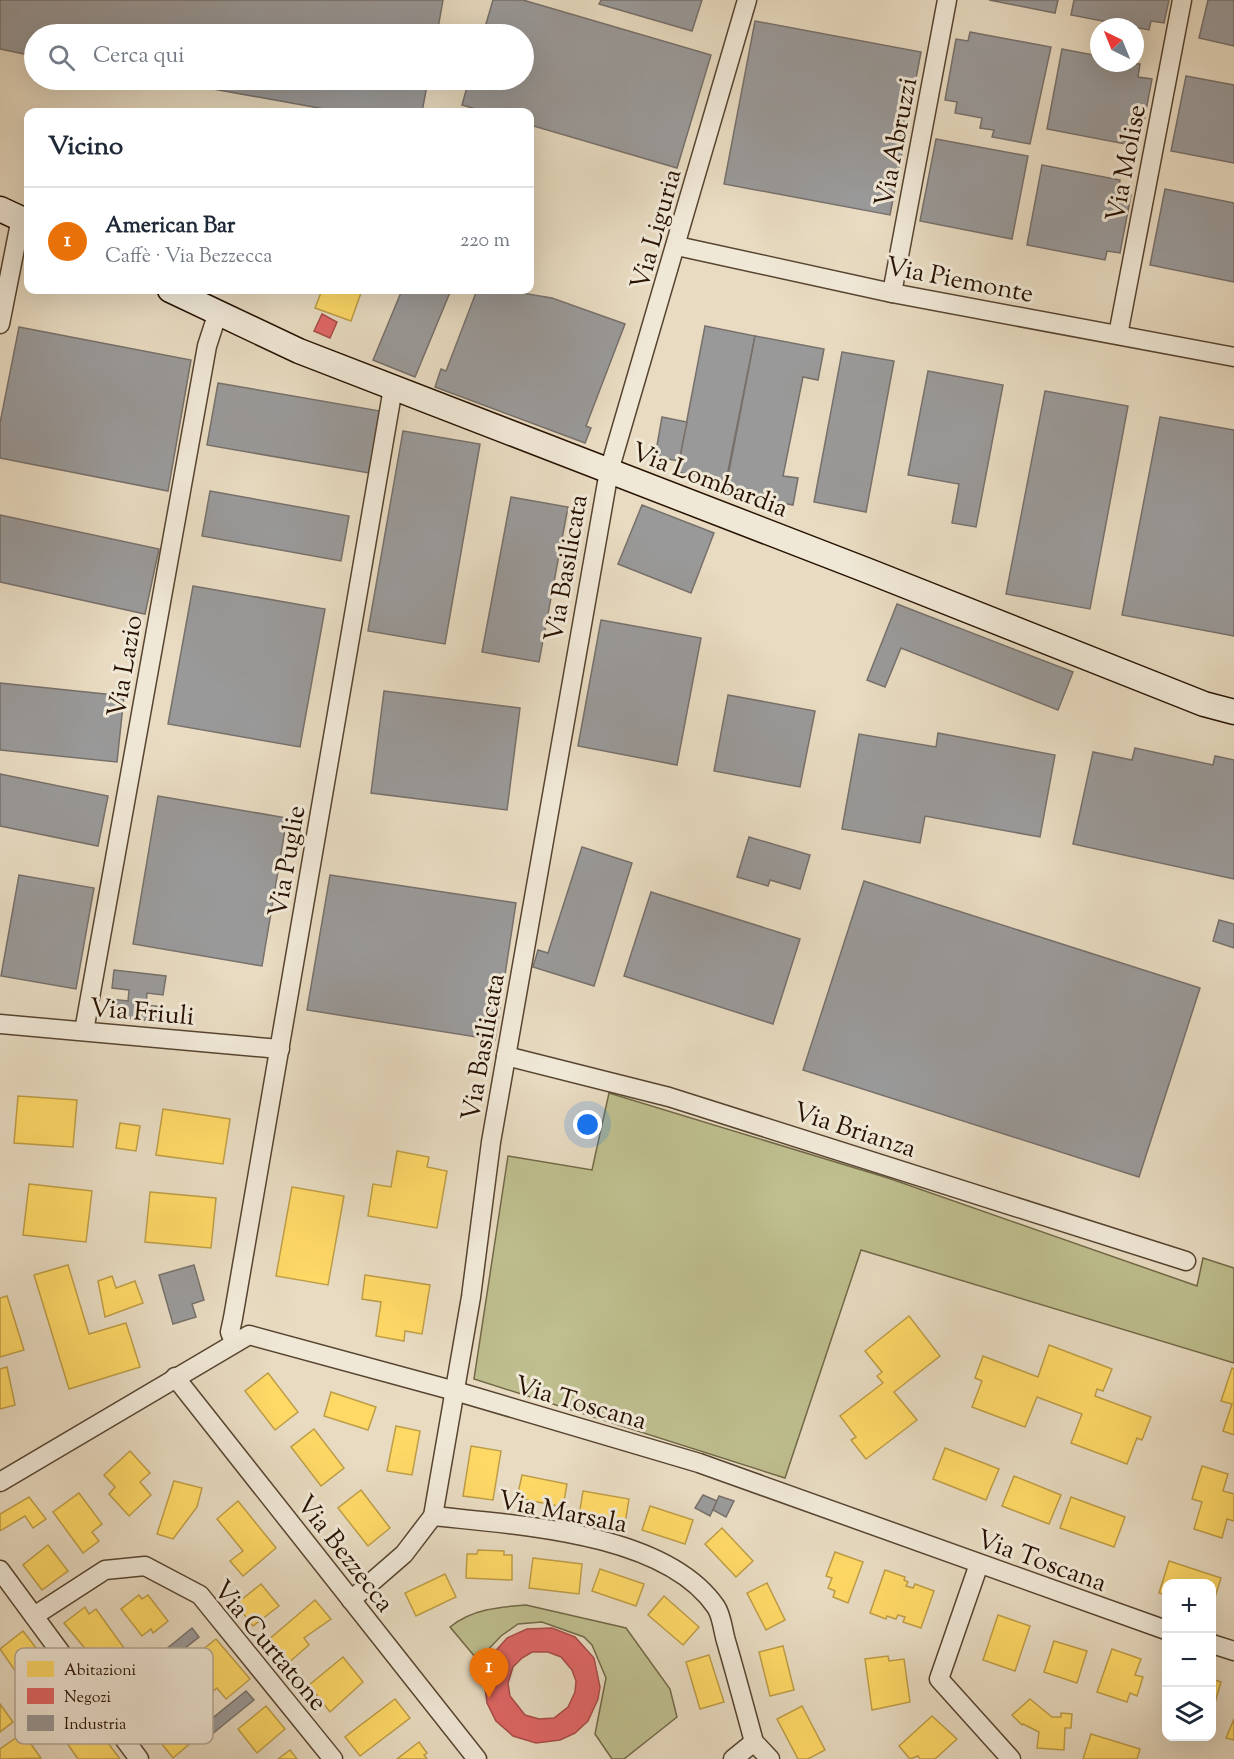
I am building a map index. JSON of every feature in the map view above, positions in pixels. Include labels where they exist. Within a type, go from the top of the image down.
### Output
[{"type":"street","name":"Via Liguria","points":[[609,471],[677,246],[747,0]]},
{"type":"street","name":"Via Abruzzi","points":[[892,293],[947,0]]},
{"type":"street","name":"Via Molise","points":[[1118,335],[1182,0]]},
{"type":"street","points":[[0,324],[16,216]]},
{"type":"street","name":"Via Piemonte","points":[[677,246],[892,293],[1234,357]]},
{"type":"street","name":"Via Lombardia","points":[[179,294],[299,351],[1204,704],[1234,712]]},
{"type":"street","name":"Via Lazio","points":[[84,1031],[207,346],[218,312]]},
{"type":"street","name":"Via Puglie","points":[[234,1342],[230,1332],[393,388]]},
{"type":"street","name":"Via Basilicata","points":[[351,1600],[404,1554],[433,1516],[455,1391],[506,1056],[609,471]]},
{"type":"street","name":"Via Friuli","points":[[0,1024],[280,1049]]},
{"type":"street","name":"Via Brianza","points":[[506,1056],[669,1097],[1186,1261]]},
{"type":"street","name":"Via Toscana","points":[[0,1482],[249,1335],[455,1391],[699,1463],[1162,1628]]},
{"type":"street","name":"Via Bezzecca","points":[[175,1377],[477,1759]]},
{"type":"street","name":"Via Marsala","points":[[433,1516],[563,1532],[629,1549],[666,1563],[694,1581],[717,1608],[754,1742],[770,1759]]},
{"type":"street","points":[[979,1564],[939,1679],[1011,1759]]},
{"type":"street","name":"Via Curtatone","points":[[34,1616],[105,1570],[145,1566],[200,1594],[333,1759]]},
{"type":"street","points":[[0,1570],[57,1648]]},
{"type":"street","points":[[1216,1645],[1234,1651]]},
{"type":"street","points":[[733,1759],[754,1742]]},
{"type":"street","points":[[128,1744],[139,1759]]},
{"type":"green space","points":[[609,1093],[888,1178],[1197,1286],[1203,1258],[1234,1268],[1234,1363],[861,1250],[785,1478],[474,1379],[508,1156],[592,1170]]},
{"type":"green space","points":[[526,1605],[626,1628],[670,1689],[677,1717],[624,1759],[612,1759],[595,1734],[606,1678],[592,1645],[584,1637],[542,1622],[518,1624],[501,1636],[482,1656],[481,1664],[450,1627],[467,1616],[477,1613],[496,1608]]},
{"type":"building: Abitazioni","points":[[320,294],[361,294],[351,321],[315,308]]},
{"type":"building: Abitazioni","points":[[18,1096],[77,1100],[73,1147],[14,1143]]},
{"type":"building: Abitazioni","points":[[163,1109],[230,1119],[223,1164],[156,1155]]},
{"type":"building: Abitazioni","points":[[120,1123],[140,1126],[136,1151],[116,1148]]},
{"type":"building: Abitazioni","points":[[397,1151],[429,1157],[427,1167],[447,1171],[437,1228],[368,1216],[373,1184],[391,1187]]},
{"type":"building: Abitazioni","points":[[29,1184],[92,1191],[86,1242],[23,1235]]},
{"type":"building: Abitazioni","points":[[292,1187],[344,1196],[328,1285],[276,1276]]},
{"type":"building: Abitazioni","points":[[150,1192],[216,1198],[211,1248],[145,1242]]},
{"type":"building: Abitazioni","points":[[68,1265],[89,1334],[126,1323],[140,1367],[69,1389],[34,1275]]},
{"type":"building: Abitazioni","points":[[365,1275],[430,1285],[422,1334],[405,1331],[404,1341],[376,1336],[381,1302],[362,1299]]},
{"type":"building: Abitazioni","points":[[112,1276],[116,1288],[135,1281],[143,1303],[105,1317],[98,1281]]},
{"type":"building: Abitazioni","points":[[7,1296],[24,1350],[0,1357],[0,1298]]},
{"type":"building: Abitazioni","points":[[909,1316],[940,1356],[894,1392],[917,1420],[866,1459],[851,1440],[856,1437],[840,1416],[883,1383],[877,1376],[882,1372],[865,1351]]},
{"type":"building: Abitazioni","points":[[1049,1345],[1112,1369],[1103,1391],[1097,1389],[1095,1396],[1151,1417],[1142,1440],[1137,1438],[1127,1464],[1071,1443],[1082,1414],[1037,1397],[1025,1427],[972,1407],[982,1381],[975,1378],[983,1356],[1038,1377]]},
{"type":"building: Abitazioni","points":[[7,1367],[15,1405],[0,1409],[0,1369]]},
{"type":"building: Abitazioni","points":[[1232,1368],[1234,1369],[1234,1435],[1223,1431],[1232,1404],[1221,1401]]},
{"type":"building: Abitazioni","points":[[268,1373],[298,1412],[275,1430],[245,1391]]},
{"type":"building: Abitazioni","points":[[331,1392],[376,1407],[368,1430],[324,1416]]},
{"type":"building: Abitazioni","points":[[396,1426],[420,1431],[412,1475],[387,1471]]},
{"type":"building: Abitazioni","points":[[314,1429],[344,1468],[321,1486],[291,1447]]},
{"type":"building: Abitazioni","points":[[471,1446],[501,1451],[493,1500],[463,1496]]},
{"type":"building: Abitazioni","points":[[945,1448],[999,1469],[986,1500],[933,1479]]},
{"type":"building: Abitazioni","points":[[130,1451],[150,1473],[140,1482],[151,1495],[129,1516],[109,1494],[115,1487],[104,1475]]},
{"type":"building: Abitazioni","points":[[1202,1466],[1228,1474],[1223,1491],[1234,1494],[1234,1521],[1227,1519],[1222,1538],[1194,1529],[1202,1502],[1192,1499]]},
{"type":"building: Abitazioni","points":[[522,1475],[567,1484],[563,1507],[517,1498]]},
{"type":"building: Abitazioni","points":[[1014,1476],[1061,1495],[1049,1524],[1002,1506]]},
{"type":"building: Abitazioni","points":[[174,1481],[202,1488],[197,1507],[173,1539],[157,1534]]},
{"type":"building: Abitazioni","points":[[361,1490],[390,1528],[368,1546],[338,1508]]},
{"type":"building: Abitazioni","points":[[583,1491],[629,1499],[625,1524],[579,1516]]},
{"type":"building: Abitazioni","points":[[79,1493],[102,1524],[92,1532],[99,1541],[83,1553],[53,1512]]},
{"type":"building: Abitazioni","points":[[29,1497],[46,1519],[33,1528],[25,1516],[0,1531],[0,1514]]},
{"type":"building: Abitazioni","points":[[1071,1497],[1125,1517],[1114,1547],[1060,1528]]},
{"type":"building: Abitazioni","points":[[238,1501],[276,1548],[243,1576],[230,1561],[243,1551],[217,1519]]},
{"type":"building: Abitazioni","points":[[650,1506],[693,1520],[685,1544],[642,1530]]},
{"type":"building: Abitazioni","points":[[722,1528],[753,1561],[736,1577],[705,1544]]},
{"type":"building: Abitazioni","points":[[48,1545],[68,1571],[42,1590],[23,1565]]},
{"type":"building: Abitazioni","points":[[478,1550],[504,1551],[504,1555],[512,1555],[512,1580],[466,1578],[467,1554],[477,1554]]},
{"type":"building: Abitazioni","points":[[835,1552],[863,1562],[848,1603],[833,1597],[835,1591],[828,1588],[832,1578],[826,1576]]},
{"type":"building: Abitazioni","points":[[533,1558],[582,1564],[579,1594],[529,1588]]},
{"type":"building: Abitazioni","points":[[1169,1561],[1221,1578],[1216,1594],[1216,1579],[1163,1579]]},
{"type":"building: Abitazioni","points":[[600,1569],[644,1584],[636,1606],[592,1591]]},
{"type":"building: Abitazioni","points":[[885,1570],[905,1577],[904,1580],[908,1582],[906,1586],[913,1588],[915,1584],[934,1591],[921,1628],[903,1622],[905,1617],[898,1615],[896,1619],[887,1616],[886,1619],[870,1613]]},
{"type":"building: Abitazioni","points":[[445,1574],[456,1597],[416,1616],[405,1593]]},
{"type":"building: Abitazioni","points":[[767,1583],[785,1620],[766,1630],[747,1593]]},
{"type":"building: Abitazioni","points":[[261,1584],[279,1606],[253,1626],[236,1604]]},
{"type":"building: Abitazioni","points":[[139,1595],[142,1599],[148,1595],[168,1621],[153,1633],[151,1629],[142,1636],[121,1609]]},
{"type":"building: Abitazioni","points":[[664,1596],[699,1627],[683,1645],[648,1615]]},
{"type":"building: Abitazioni","points":[[315,1600],[331,1619],[304,1638],[309,1645],[287,1664],[267,1641]]},
{"type":"building: Abitazioni","points":[[85,1607],[89,1614],[96,1609],[124,1648],[85,1648],[64,1623]]},
{"type":"building: Abitazioni","points":[[998,1615],[1030,1626],[1015,1671],[983,1660]]},
{"type":"building: Abitazioni","points":[[23,1631],[36,1648],[15,1648],[15,1671],[0,1649]]},
{"type":"building: Abitazioni","points":[[216,1639],[250,1679],[226,1699],[217,1688],[213,1691],[213,1648],[205,1648]]},
{"type":"building: Abitazioni","points":[[1054,1641],[1087,1651],[1077,1683],[1044,1672]]},
{"type":"building: Abitazioni","points":[[783,1646],[794,1690],[770,1696],[759,1652]]},
{"type":"building: Abitazioni","points":[[1112,1649],[1141,1659],[1135,1675],[1143,1677],[1137,1696],[1130,1693],[1127,1702],[1097,1692]]},
{"type":"building: Abitazioni","points":[[709,1655],[724,1702],[700,1709],[686,1662]]},
{"type":"building: Abitazioni","points":[[888,1656],[889,1661],[904,1659],[910,1702],[872,1710],[865,1659]]},
{"type":"building: Abitazioni","points":[[343,1657],[363,1682],[330,1712],[309,1685]]},
{"type":"building: Abitazioni","points":[[1216,1680],[1221,1682],[1216,1699]]},
{"type":"building: Abitazioni","points":[[395,1699],[410,1718],[360,1756],[345,1737]]},
{"type":"building: Abitazioni","points":[[1030,1699],[1052,1717],[1061,1717],[1061,1713],[1072,1714],[1071,1728],[1065,1728],[1064,1750],[1037,1748],[1039,1732],[1022,1725],[1012,1715]]},
{"type":"building: Abitazioni","points":[[0,1704],[13,1722],[0,1732]]},
{"type":"building: Abitazioni","points":[[266,1706],[285,1729],[257,1753],[238,1729]]},
{"type":"building: Abitazioni","points":[[802,1706],[825,1750],[808,1759],[798,1759],[777,1719]]},
{"type":"building: Abitazioni","points":[[932,1716],[957,1739],[935,1759],[920,1759],[918,1756],[910,1759],[899,1746]]},
{"type":"building: Abitazioni","points":[[1234,1719],[1234,1740],[1226,1738]]},
{"type":"building: Abitazioni","points":[[1091,1734],[1140,1749],[1137,1759],[1083,1759]]},
{"type":"building: Abitazioni","points":[[15,1739],[15,1744],[31,1744],[41,1758],[0,1759],[0,1749]]},
{"type":"building: Abitazioni","points":[[419,1742],[427,1753],[424,1755],[427,1759],[397,1759]]},
{"type":"building: Abitazioni","points":[[68,1744],[109,1744],[120,1759],[78,1759]]},
{"type":"building: Abitazioni","points":[[162,1744],[190,1744],[173,1758]]},
{"type":"building: Abitazioni","points":[[290,1750],[297,1759],[278,1759]]},
{"type":"building: Negozi","points":[[322,314],[337,322],[330,338],[314,331]]},
{"type":"building: Negozi","points":[[552,1628],[575,1637],[594,1658],[600,1687],[598,1699],[588,1721],[575,1733],[560,1740],[536,1743],[513,1736],[496,1721],[487,1703],[484,1680],[492,1655],[507,1638],[527,1629]],"holes":[[[532,1652],[548,1652],[561,1657],[572,1670],[576,1681],[575,1692],[568,1707],[554,1718],[539,1719],[525,1715],[510,1696],[508,1683],[513,1667],[522,1658]]]},
{"type":"building: Industria","points":[[0,0],[443,0],[439,24],[24,24],[24,54],[0,49]]},
{"type":"building: Industria","points":[[493,0],[523,0],[711,55],[677,168],[534,126],[534,108],[472,108],[462,105],[466,90],[534,90],[534,24],[486,24]]},
{"type":"building: Industria","points":[[601,0],[702,0],[692,31],[599,4]]},
{"type":"building: Industria","points":[[989,0],[1058,0],[1055,13]]},
{"type":"building: Industria","points":[[1074,0],[1169,0],[1164,23],[1151,21],[1149,30],[1144,29],[1144,18],[1090,19],[1071,15]]},
{"type":"building: Industria","points":[[1208,0],[1234,0],[1234,46],[1199,38]]},
{"type":"building: Industria","points":[[755,21],[921,52],[890,215],[724,184]]},
{"type":"building: Industria","points":[[970,32],[1051,47],[1030,144],[992,137],[994,130],[980,128],[982,118],[955,113],[957,102],[945,100],[956,39],[968,41]]},
{"type":"building: Industria","points":[[1062,49],[1090,54],[1090,72],[1139,72],[1138,77],[1152,79],[1141,137],[1127,135],[1125,144],[1047,129]]},
{"type":"building: Industria","points":[[1186,76],[1234,85],[1234,163],[1171,151]]},
{"type":"building: Industria","points":[[219,90],[426,90],[423,108],[319,108]]},
{"type":"building: Industria","points":[[936,139],[1028,156],[1012,239],[920,221]]},
{"type":"building: Industria","points":[[1042,165],[1120,180],[1118,192],[1131,195],[1120,253],[1107,251],[1105,260],[1027,245]]},
{"type":"building: Industria","points":[[1165,189],[1234,203],[1234,282],[1150,265]]},
{"type":"building: Industria","points":[[400,294],[449,294],[415,377],[373,360]]},
{"type":"building: Industria","points":[[475,294],[528,294],[552,298],[625,324],[586,426],[591,428],[585,443],[435,387],[441,369],[446,371]]},
{"type":"building: Industria","points":[[705,326],[755,336],[726,481],[677,472]]},
{"type":"building: Industria","points":[[19,327],[191,360],[168,491],[0,458],[0,423]]},
{"type":"building: Industria","points":[[755,336],[824,349],[818,380],[803,377],[783,476],[798,478],[793,505],[725,492]]},
{"type":"building: Industria","points":[[842,352],[894,361],[866,512],[814,502]]},
{"type":"building: Industria","points":[[928,371],[1003,385],[976,527],[952,523],[959,484],[908,475]]},
{"type":"building: Industria","points":[[218,383],[380,411],[369,473],[207,445]]},
{"type":"building: Industria","points":[[1045,391],[1128,406],[1090,609],[1006,594]]},
{"type":"building: Industria","points":[[662,417],[687,422],[679,461],[655,457]]},
{"type":"building: Industria","points":[[1160,417],[1234,430],[1234,636],[1122,615]]},
{"type":"building: Industria","points":[[403,431],[480,444],[445,644],[368,631]]},
{"type":"building: Industria","points":[[210,491],[349,516],[341,561],[202,536]]},
{"type":"building: Industria","points":[[511,497],[568,507],[539,662],[482,652]]},
{"type":"building: Industria","points":[[642,505],[714,533],[691,593],[618,564]]},
{"type":"building: Industria","points":[[0,515],[159,549],[145,614],[0,582]]},
{"type":"building: Industria","points":[[193,586],[325,609],[300,747],[168,724]]},
{"type":"building: Industria","points":[[897,604],[1073,672],[1058,710],[901,648],[885,687],[867,680]]},
{"type":"building: Industria","points":[[601,620],[701,638],[677,765],[578,746]]},
{"type":"building: Industria","points":[[0,683],[124,696],[117,762],[0,750]]},
{"type":"building: Industria","points":[[384,691],[520,708],[507,810],[371,793]]},
{"type":"building: Industria","points":[[728,695],[815,711],[800,787],[714,771]]},
{"type":"building: Industria","points":[[938,733],[1055,755],[1040,837],[925,816],[920,843],[842,829],[859,734],[936,747]]},
{"type":"building: Industria","points":[[1135,748],[1213,765],[1215,756],[1234,760],[1234,879],[1073,844],[1093,752],[1132,760]]},
{"type":"building: Industria","points":[[0,774],[108,796],[98,846],[0,826]]},
{"type":"building: Industria","points":[[158,796],[287,818],[262,966],[133,944]]},
{"type":"building: Industria","points":[[749,837],[810,855],[800,889],[770,880],[768,886],[737,877]]},
{"type":"building: Industria","points":[[582,847],[632,863],[594,986],[533,967],[538,950],[548,953]]},
{"type":"building: Industria","points":[[19,875],[94,888],[76,989],[1,976]]},
{"type":"building: Industria","points":[[330,875],[516,903],[495,1040],[307,1010]]},
{"type":"building: Industria","points":[[864,881],[1200,988],[1139,1177],[803,1070]]},
{"type":"building: Industria","points":[[651,892],[800,939],[773,1024],[624,976]]},
{"type":"building: Industria","points":[[1219,920],[1234,924],[1234,948],[1213,941]]},
{"type":"building: Industria","points":[[114,970],[166,976],[163,995],[147,993],[146,1005],[162,1007],[160,1022],[109,1016],[111,999],[128,1001],[129,990],[112,988]]},
{"type":"building: Industria","points":[[194,1265],[204,1300],[192,1304],[196,1317],[173,1324],[159,1275]]},
{"type":"building: Industria","points":[[703,1495],[717,1501],[710,1516],[695,1508]]},
{"type":"building: Industria","points":[[719,1496],[734,1501],[726,1517],[713,1510]]},
{"type":"building: Industria","points":[[192,1628],[199,1637],[185,1648],[167,1648]]},
{"type":"building: Industria","points":[[246,1691],[254,1700],[213,1733],[213,1718]]},
{"type":"place","name":"American Bar","points":[[489,1698]]}]
